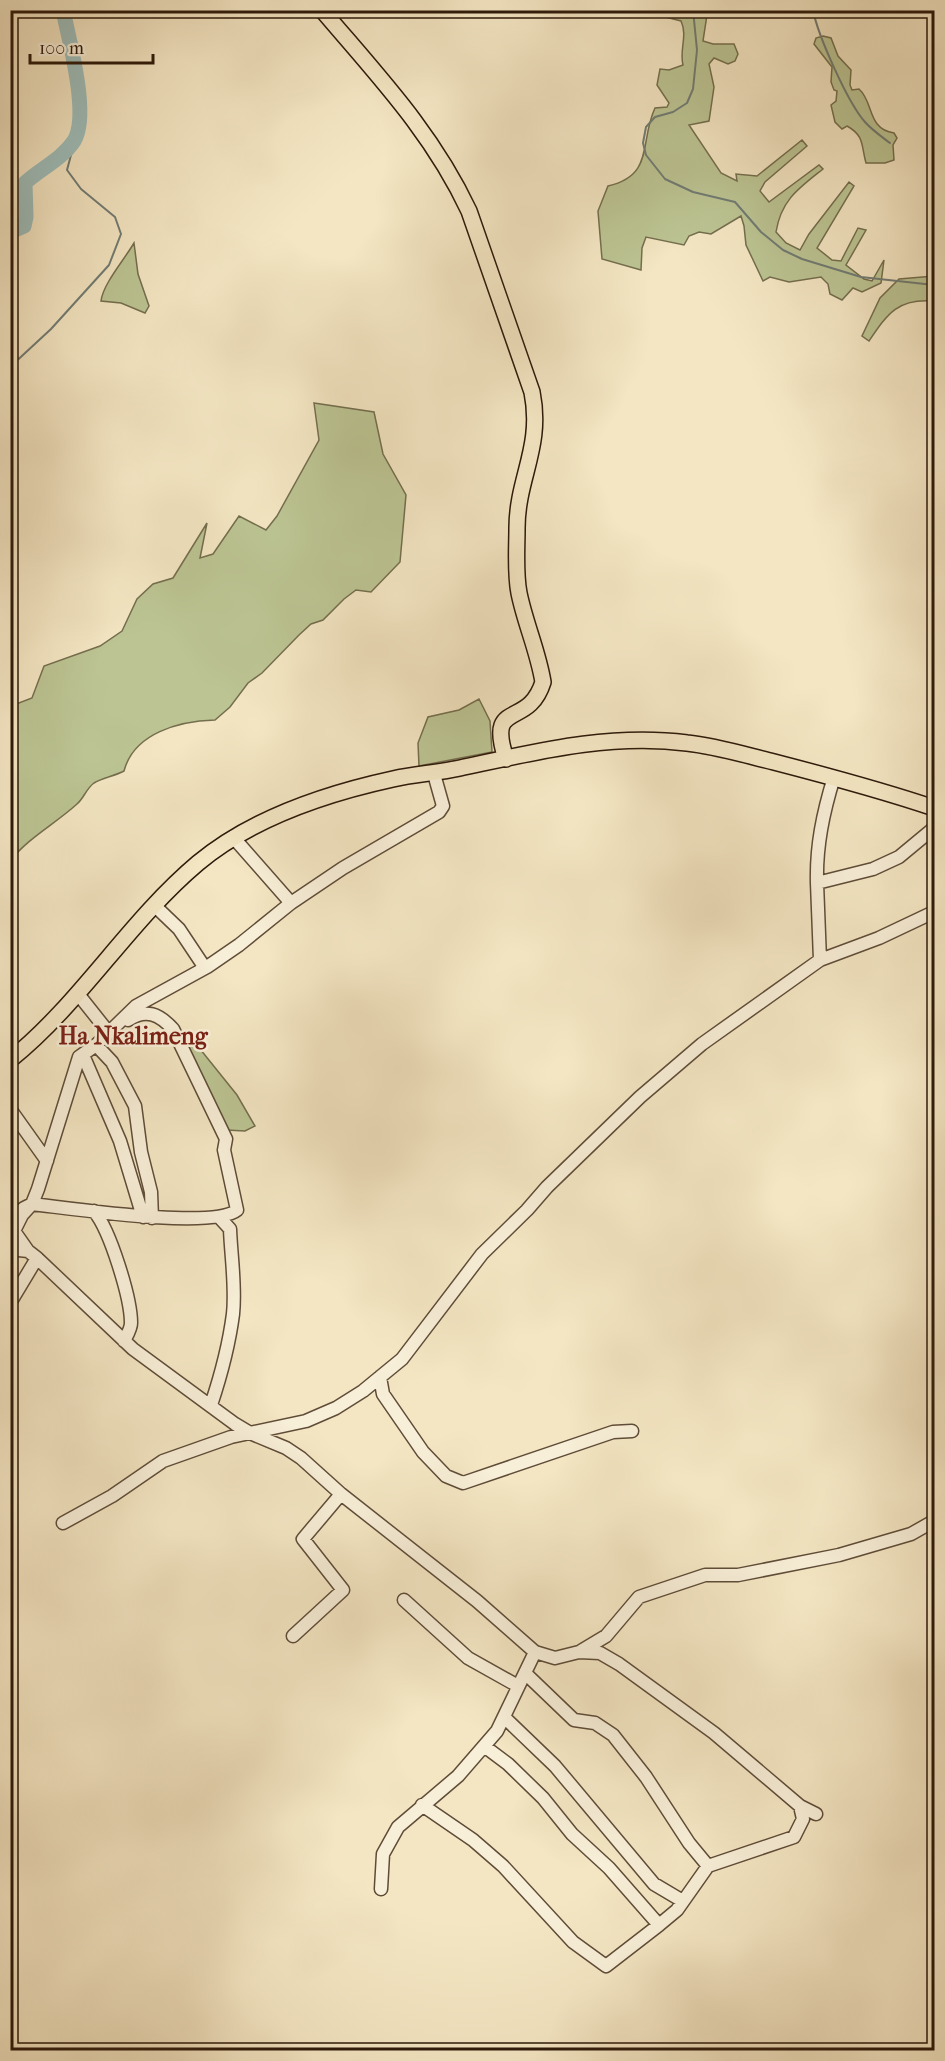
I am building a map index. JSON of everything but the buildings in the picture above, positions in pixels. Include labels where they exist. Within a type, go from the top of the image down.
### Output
[{"type":"main road","points":[[322,10],[418,123],[455,183],[469,211],[532,392],[536,413],[535,431],[519,503],[519,592],[543,682],[539,695],[531,706],[507,716],[502,723],[500,739],[506,759]]},
{"type":"main road","points":[[10,1060],[78,993],[155,906],[197,864],[233,837],[289,809],[393,779],[434,774],[576,744],[620,739],[658,741],[688,743],[736,752],[834,777],[934,808]]},
{"type":"street","points":[[434,774],[443,806],[439,812],[343,868],[291,903],[239,945],[205,968],[136,1005],[96,1045],[83,1054],[74,1069],[32,1204],[22,1215],[14,1231],[33,1255],[124,1341],[250,1433],[286,1448],[477,1601],[535,1652],[555,1658],[579,1652],[606,1636],[639,1597],[705,1575],[738,1575],[839,1555],[911,1534],[934,1521]]},
{"type":"street","points":[[820,960],[816,855],[823,816],[834,777]]},
{"type":"street","points":[[817,883],[873,869],[899,857],[934,828]]},
{"type":"street","points":[[233,837],[291,903]]},
{"type":"street","points":[[155,906],[179,929],[205,968]]},
{"type":"street","points":[[63,1523],[112,1496],[163,1461],[183,1452],[250,1433],[306,1421],[336,1408],[380,1377],[419,1340],[434,1314],[482,1254],[570,1163],[640,1097],[702,1044],[820,960],[879,938],[934,912]]},
{"type":"street","points":[[78,993],[110,1031]]},
{"type":"street","points":[[10,1220],[32,1204],[148,1218],[219,1217],[232,1214],[237,1210],[225,1158],[226,1139],[173,1029],[164,1019],[142,1012],[110,1031]]},
{"type":"street","points":[[96,1045],[112,1062],[135,1106],[141,1152],[151,1192],[148,1218]]},
{"type":"street","points":[[83,1054],[120,1141],[148,1218]]},
{"type":"street","points":[[10,1109],[47,1161]]},
{"type":"street","points":[[94,1210],[105,1229],[126,1289],[132,1326],[124,1341]]},
{"type":"street","points":[[211,1405],[224,1369],[225,1348],[233,1311],[230,1229],[219,1217]]},
{"type":"street","points":[[10,1248],[33,1255]]},
{"type":"street","points":[[10,1303],[33,1255]]},
{"type":"street","points":[[380,1377],[383,1394],[423,1452],[447,1476],[463,1483],[613,1432],[632,1431]]},
{"type":"street","points":[[293,1636],[343,1590],[303,1539],[341,1494]]},
{"type":"street","points":[[404,1600],[468,1658],[518,1686]]},
{"type":"street","points":[[381,1889],[383,1854],[398,1827],[458,1776],[497,1731],[535,1652]]},
{"type":"street","points":[[579,1652],[600,1653],[619,1664],[714,1733],[800,1806],[816,1814]]},
{"type":"street","points":[[525,1673],[574,1720],[595,1723],[613,1735],[646,1777],[689,1843],[708,1866]]},
{"type":"street","points":[[504,1717],[555,1766],[654,1884],[681,1900]]},
{"type":"street","points":[[484,1746],[508,1764],[543,1798],[572,1834],[609,1868],[659,1925]]},
{"type":"street","points":[[422,1805],[473,1840],[503,1866],[573,1942],[606,1966],[676,1910],[681,1900],[708,1866],[794,1837],[803,1820],[800,1806]]},
{"type":"green space","points":[[665,11],[713,11],[707,15],[703,41],[713,44],[734,44],[738,54],[735,61],[728,64],[714,58],[709,64],[714,87],[709,121],[689,125],[721,173],[737,181],[736,174],[757,176],[802,140],[807,146],[765,182],[760,191],[769,202],[819,165],[823,169],[792,196],[782,211],[776,232],[786,243],[800,250],[809,234],[849,182],[854,186],[817,248],[832,260],[841,261],[858,228],[866,230],[846,265],[864,279],[872,281],[884,260],[881,283],[862,292],[853,288],[842,300],[830,294],[828,284],[821,277],[789,282],[770,277],[763,281],[746,245],[741,216],[711,234],[699,232],[689,236],[684,245],[646,237],[642,248],[641,270],[602,259],[598,211],[608,186],[623,181],[633,174],[643,156],[655,108],[667,107],[669,103],[657,85],[660,69],[669,70],[683,65],[684,38],[681,21],[665,17]]},
{"type":"green space","points":[[823,36],[831,38],[838,56],[851,70],[852,90],[859,89],[864,94],[875,121],[885,130],[894,133],[897,138],[893,145],[894,160],[885,163],[866,163],[857,134],[847,126],[842,129],[835,122],[831,105],[836,101],[837,91],[834,90],[831,82],[832,67],[814,44],[816,38]]},
{"type":"green space","points":[[134,243],[138,274],[149,306],[145,313],[121,303],[101,301],[110,280]]},
{"type":"green space","points":[[934,276],[934,301],[911,302],[903,305],[888,315],[869,341],[862,336],[880,298],[899,279]]},
{"type":"green space","points":[[314,403],[374,412],[383,454],[406,495],[400,562],[371,592],[356,590],[323,620],[311,624],[262,673],[248,683],[230,707],[215,720],[187,723],[148,738],[129,758],[124,771],[94,783],[77,804],[25,845],[11,860],[11,706],[32,698],[44,666],[100,646],[122,631],[137,599],[153,584],[173,578],[207,523],[200,558],[213,554],[239,516],[266,530],[277,516],[319,440]]},
{"type":"green space","points":[[479,699],[490,721],[492,752],[419,766],[418,743],[428,717],[459,710]]},
{"type":"green space","points":[[192,1039],[237,1095],[255,1126],[245,1131],[226,1130],[182,1044]]},
{"type":"waterway","points":[[10,232],[24,226],[25,183],[69,147],[78,129],[80,114],[77,77],[63,10]]},
{"type":"waterway","points":[[693,10],[697,50],[693,89],[687,103],[673,112],[655,117],[646,127],[643,143],[646,155],[665,179],[693,192],[735,202],[761,232],[783,250],[802,259],[861,277],[934,285]]},
{"type":"waterway","points":[[813,10],[827,52],[850,100],[865,122],[890,143]]},
{"type":"waterway","points":[[10,367],[51,329],[109,265],[121,234],[115,217],[81,189],[67,170],[75,140]]},
{"type":"district","name":"Ha Nkalimeng","points":[[133,1036]]}]
